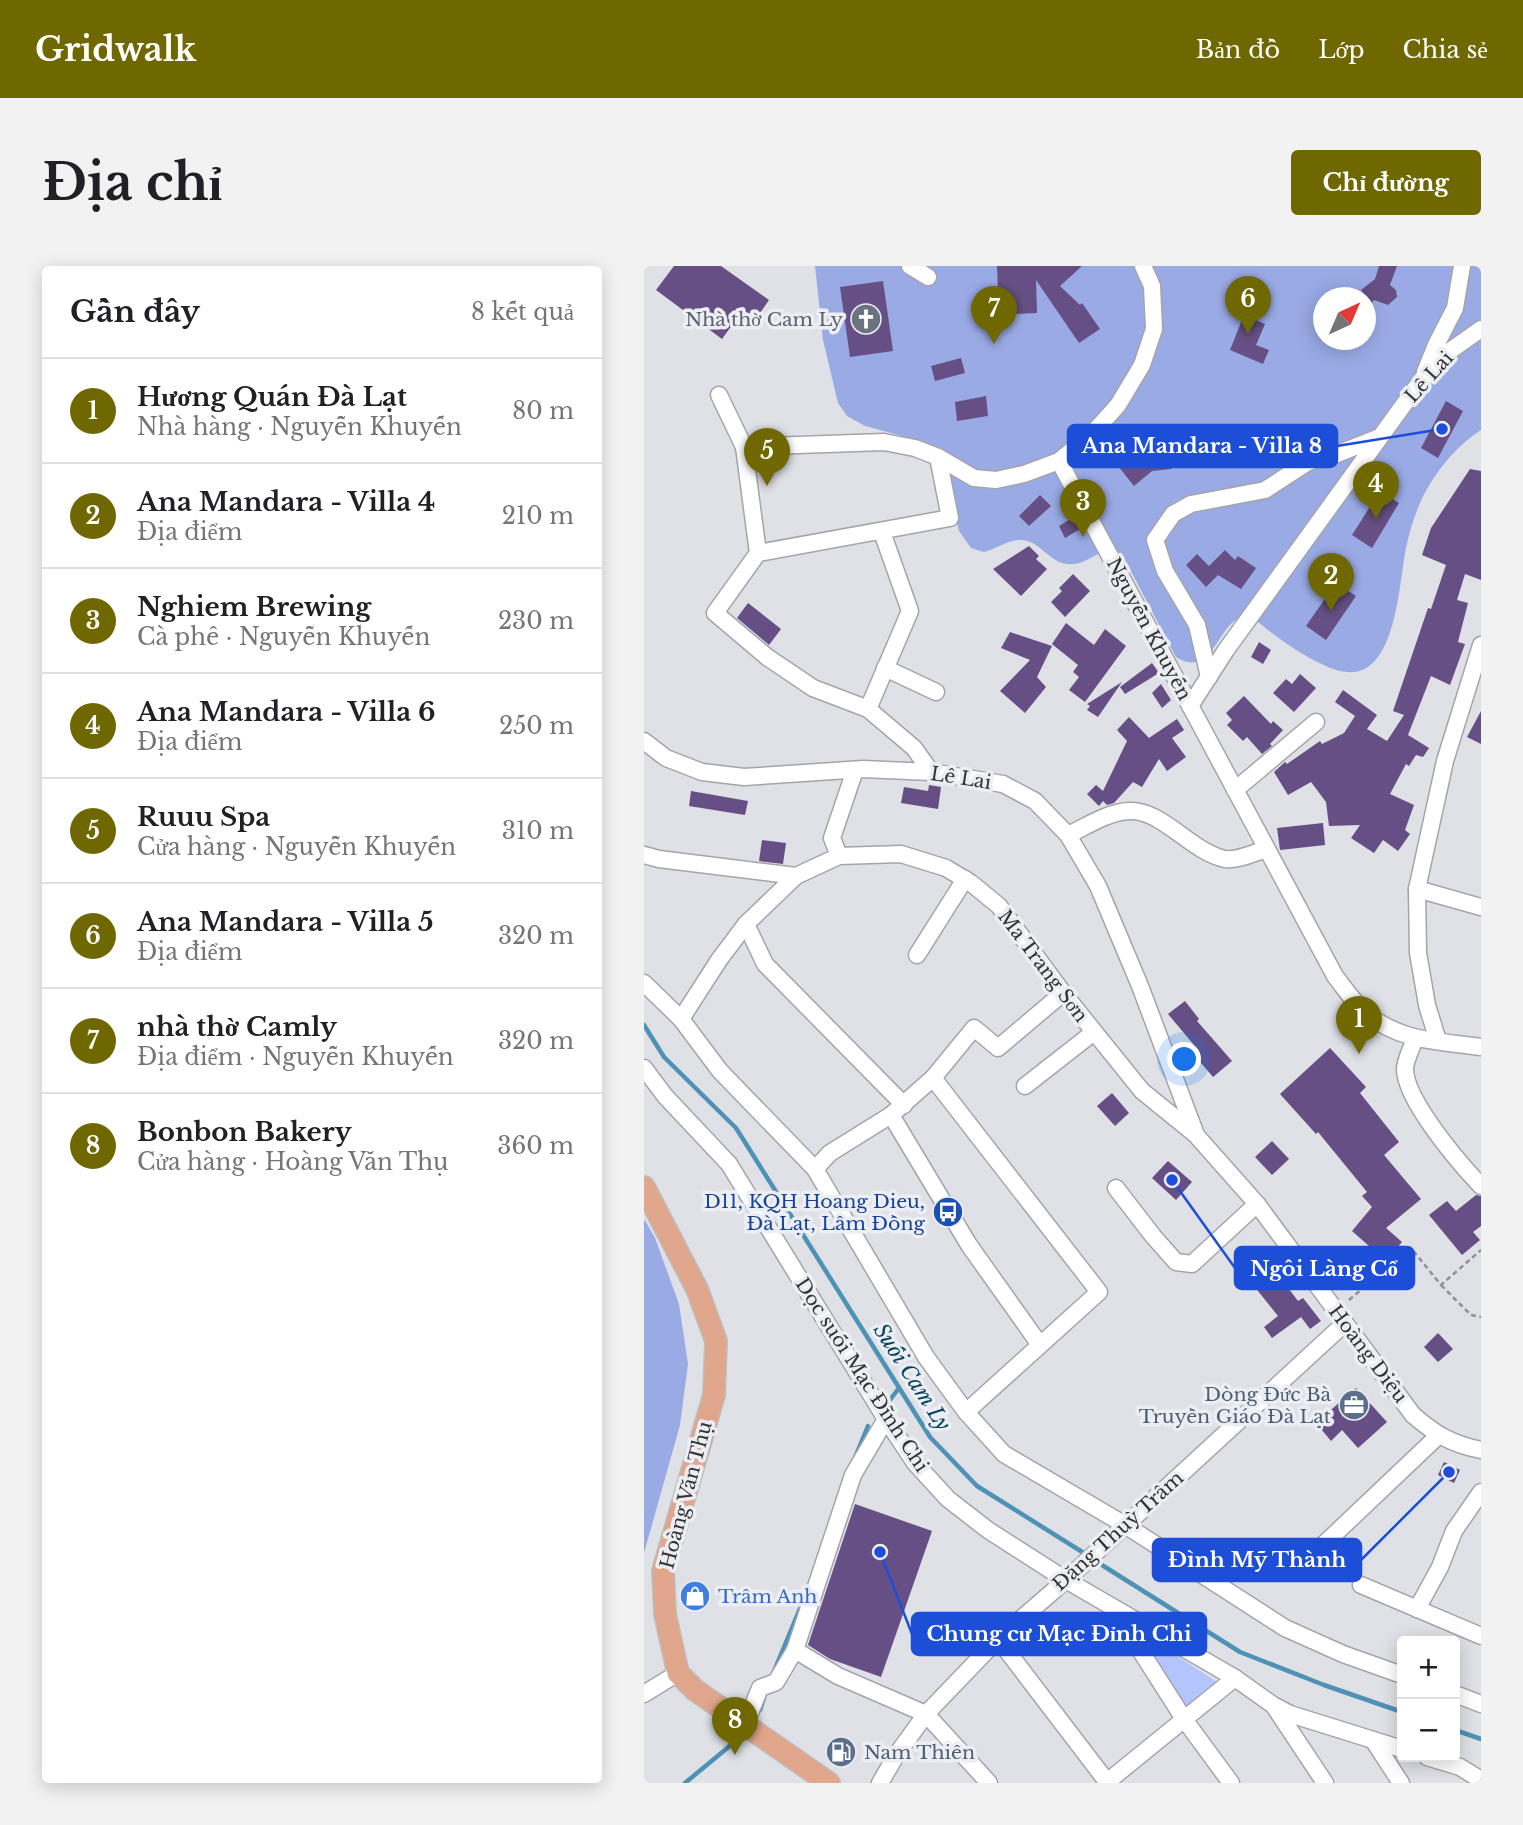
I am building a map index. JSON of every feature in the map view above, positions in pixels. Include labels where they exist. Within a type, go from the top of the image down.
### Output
[{"type":"main road","name":"Hoàng Văn Thụ","points":[[644,1187],[697,1289],[716,1342],[714,1395],[663,1571],[665,1614],[678,1673]]},
{"type":"main road","points":[[678,1673],[695,1690],[829,1783]]},
{"type":"street","points":[[910,266],[928,276]]},
{"type":"street","points":[[744,447],[884,442],[915,448],[938,457],[974,478],[996,481],[1059,461],[1092,434],[1118,405],[1142,365],[1154,330],[1152,286],[1143,266]]},
{"type":"street","points":[[1423,378],[1455,308],[1462,266]]},
{"type":"street","name":"Lê Lai","points":[[1190,706],[1423,378],[1447,354],[1481,329]]},
{"type":"street","points":[[719,395],[744,447],[758,553],[715,613],[767,657],[813,688],[868,709],[914,748],[931,772]]},
{"type":"street","points":[[1209,677],[1197,625],[1165,571],[1156,540],[1173,514],[1191,504],[1265,490],[1308,461],[1337,454],[1380,437]]},
{"type":"street","points":[[758,553],[950,518],[938,457]]},
{"type":"street","name":"Nguyễn Khuyến","points":[[1059,461],[1335,976],[1366,1013],[1394,1032],[1415,1038],[1481,1046]]},
{"type":"street","points":[[868,709],[910,611],[882,532]]},
{"type":"street","points":[[1438,1041],[1427,1004],[1418,953],[1417,889],[1445,761],[1481,645]]},
{"type":"street","points":[[885,668],[936,692]]},
{"type":"street","points":[[1235,790],[1316,722]]},
{"type":"street","name":"Lê Lai","points":[[644,741],[666,758],[702,772],[744,777],[855,770],[931,772],[1003,784],[1035,801],[1068,835],[1098,886],[1135,973],[1195,1134]]},
{"type":"street","points":[[839,856],[832,838],[855,770]]},
{"type":"street","points":[[1068,835],[1110,816],[1132,811],[1151,817],[1200,849],[1228,859],[1267,849]]},
{"type":"street","name":"Ma Trang Sơn","points":[[681,1019],[746,924],[796,876],[839,856],[901,854],[946,868],[965,879],[999,906],[1063,993],[1142,1091],[1195,1134]]},
{"type":"street","points":[[644,855],[796,876]]},
{"type":"street","points":[[917,955],[965,879]]},
{"type":"street","points":[[1417,889],[1481,907]]},
{"type":"street","points":[[746,924],[765,964],[897,1110],[969,1245],[1040,1345]]},
{"type":"street","points":[[644,983],[681,1019],[720,1071],[815,1170],[926,1357],[966,1412],[1004,1454],[1125,1525],[1285,1628],[1343,1654],[1397,1673]]},
{"type":"street","points":[[815,1170],[830,1153],[897,1110],[933,1079],[974,1028],[998,1048],[1063,993]]},
{"type":"street","points":[[1025,1086],[1094,1032]]},
{"type":"street","points":[[1415,1038],[1405,1067],[1407,1083],[1446,1146],[1481,1186]]},
{"type":"street","name":"Dọc suối Mạc Đĩnh Chi","points":[[644,1068],[729,1164],[886,1419],[915,1463],[948,1499],[988,1530],[1066,1580],[1235,1678],[1273,1705],[1290,1714],[1397,1747]]},
{"type":"street","points":[[933,1079],[1099,1292],[966,1412]]},
{"type":"street","name":"Hoàng Diệu","points":[[1195,1134],[1257,1204],[1413,1415],[1438,1436],[1465,1447],[1481,1450]]},
{"type":"street","points":[[1116,1188],[1177,1262],[1192,1264],[1257,1204]]},
{"type":"street","name":"Đặng Thuỳ Trâm","points":[[880,1783],[926,1714],[998,1639],[1125,1525],[1340,1317]]},
{"type":"street","points":[[745,1725],[760,1688],[776,1682],[795,1650],[853,1475],[886,1419]]},
{"type":"street","points":[[1301,1565],[1438,1436]]},
{"type":"street","points":[[1417,1609],[1440,1567],[1454,1531],[1481,1492]]},
{"type":"street","points":[[1361,1585],[1481,1636]]},
{"type":"street","points":[[1115,1610],[1184,1719],[1231,1783]]},
{"type":"street","points":[[998,1639],[1108,1782],[1235,1678]]},
{"type":"street","points":[[795,1650],[838,1676],[926,1714],[989,1783]]},
{"type":"street","points":[[646,1694],[678,1673]]},
{"type":"street","points":[[1460,1697],[1481,1704]]},
{"type":"street","points":[[1273,1705],[1325,1783]]},
{"type":"street","points":[[1373,1740],[1401,1783]]},
{"type":"street","points":[[1443,1762],[1460,1767],[1481,1780]]},
{"type":"path","points":[[1340,1317],[1411,1248],[1441,1285],[1471,1315],[1481,1317]]},
{"type":"path","points":[[1441,1285],[1481,1250]]},
{"type":"shaded area","points":[[815,266],[1481,266],[1481,430],[1446,462],[1420,503],[1407,542],[1393,624],[1376,659],[1364,669],[1339,671],[1320,663],[1291,647],[1250,618],[1240,618],[1231,624],[1209,654],[1200,661],[1189,662],[1176,657],[1124,558],[1108,552],[1077,564],[1061,563],[1033,543],[1020,540],[984,552],[971,548],[959,531],[954,511],[929,452],[910,438],[865,426],[847,416],[838,403],[823,340]]},
{"type":"shaded area","points":[[644,1219],[655,1238],[679,1304],[688,1364],[680,1425],[644,1553]]},
{"type":"shaded area","points":[[1139,1643],[1160,1645],[1217,1682],[1185,1711]]},
{"type":"building","points":[[674,266],[721,266],[769,300],[756,319],[743,310],[722,339],[656,290]]},
{"type":"building","points":[[997,266],[1082,266],[1060,286],[1080,305],[1082,303],[1100,329],[1079,343],[1036,280],[1037,313],[999,315]]},
{"type":"building","points":[[1379,266],[1397,266],[1390,285],[1396,290],[1397,297],[1388,305],[1376,301],[1376,287],[1365,287],[1375,279]]},
{"type":"building","name":"Nhà thờ Cam Ly","points":[[883,281],[893,351],[850,357],[840,287]]},
{"type":"building","points":[[1244,315],[1265,324],[1256,345],[1269,350],[1263,364],[1230,350]]},
{"type":"building","points":[[961,358],[965,373],[935,381],[931,366]]},
{"type":"building","points":[[986,396],[988,416],[957,421],[955,402]]},
{"type":"building","points":[[1446,401],[1463,411],[1438,458],[1421,448]]},
{"type":"building","points":[[1141,447],[1150,457],[1169,456],[1179,462],[1171,469],[1152,471],[1134,486],[1118,466]]},
{"type":"building","points":[[1470,469],[1481,471],[1481,580],[1465,574],[1457,600],[1468,603],[1458,642],[1465,644],[1450,685],[1431,676],[1408,735],[1429,748],[1423,757],[1416,755],[1409,766],[1406,764],[1390,794],[1414,805],[1405,830],[1410,834],[1398,851],[1383,840],[1374,853],[1351,838],[1360,825],[1329,826],[1326,802],[1311,782],[1288,795],[1274,772],[1285,762],[1287,764],[1320,741],[1322,744],[1344,733],[1355,716],[1335,702],[1343,690],[1377,715],[1367,729],[1387,741],[1404,715],[1393,711],[1428,608],[1431,609],[1446,565],[1422,555],[1431,528]]},
{"type":"building","points":[[1380,491],[1399,503],[1372,548],[1352,535]]},
{"type":"building","points":[[1040,495],[1051,506],[1029,526],[1019,516]]},
{"type":"building","points":[[1074,517],[1080,529],[1065,538],[1059,526]]},
{"type":"building","points":[[1029,546],[1039,556],[1036,559],[1047,569],[1021,596],[993,569]]},
{"type":"building","points":[[1225,550],[1235,560],[1238,556],[1256,568],[1241,589],[1218,575],[1206,587],[1186,565],[1197,554],[1209,566]]},
{"type":"building","points":[[1073,574],[1090,591],[1065,617],[1051,602],[1062,591],[1059,588]]},
{"type":"building","points":[[1336,583],[1356,596],[1326,640],[1306,626]]},
{"type":"building","points":[[748,603],[781,629],[769,645],[737,618]]},
{"type":"building","points":[[1066,623],[1094,645],[1105,629],[1126,646],[1085,702],[1069,690],[1079,677],[1073,672],[1078,665],[1052,644]]},
{"type":"building","points":[[1010,632],[1052,646],[1037,677],[1046,687],[1025,713],[1000,691],[1030,660],[1001,648]]},
{"type":"building","points":[[1259,642],[1271,650],[1263,664],[1251,657]]},
{"type":"building","points":[[1152,663],[1159,673],[1125,694],[1120,687]]},
{"type":"building","points":[[1300,674],[1316,688],[1294,712],[1273,693],[1286,679],[1292,684]]},
{"type":"building","points":[[1122,682],[1098,717],[1087,710],[1090,706],[1087,704]]},
{"type":"building","points":[[1161,684],[1171,700],[1162,708],[1152,693]]},
{"type":"building","points":[[1244,696],[1271,724],[1273,721],[1283,730],[1270,744],[1272,746],[1262,754],[1247,737],[1243,741],[1227,725],[1232,720],[1226,713]]},
{"type":"building","points":[[1481,711],[1481,744],[1467,737]]},
{"type":"building","points":[[1129,717],[1149,738],[1177,719],[1184,730],[1172,738],[1186,757],[1167,771],[1159,759],[1142,787],[1133,782],[1114,803],[1107,805],[1103,801],[1099,806],[1087,794],[1096,785],[1103,791],[1127,741],[1117,730]]},
{"type":"building","points":[[929,785],[941,787],[938,809],[901,803],[904,787],[928,791]]},
{"type":"building","points":[[691,791],[748,801],[745,815],[689,806]]},
{"type":"building","points":[[1323,823],[1325,845],[1280,850],[1277,828]]},
{"type":"building","points":[[762,840],[786,843],[783,864],[759,861]]},
{"type":"building","points":[[1185,1001],[1199,1019],[1197,1021],[1232,1061],[1213,1077],[1189,1049],[1194,1045],[1168,1014]]},
{"type":"building","points":[[1330,1048],[1366,1087],[1360,1093],[1399,1142],[1384,1155],[1421,1199],[1386,1228],[1402,1242],[1386,1261],[1352,1231],[1372,1207],[1362,1196],[1367,1192],[1318,1132],[1316,1134],[1280,1094]]},
{"type":"building","points":[[1112,1093],[1129,1113],[1115,1126],[1097,1106]]},
{"type":"building","points":[[1272,1141],[1289,1159],[1272,1175],[1255,1157]]},
{"type":"building","points":[[1168,1161],[1192,1182],[1176,1200],[1152,1178]]},
{"type":"building","points":[[1476,1195],[1481,1196],[1481,1226],[1473,1232],[1480,1240],[1462,1255],[1429,1215],[1447,1201],[1456,1211]]},
{"type":"building","points":[[1271,1265],[1298,1301],[1303,1298],[1321,1321],[1310,1329],[1301,1317],[1272,1338],[1264,1327],[1278,1316],[1250,1281]]},
{"type":"building","points":[[1438,1333],[1453,1349],[1438,1362],[1424,1347]]},
{"type":"building","name":"Dòng Đức Bà Truyền Giáo Đà Lạt","points":[[1356,1388],[1387,1422],[1358,1448],[1342,1430],[1331,1441],[1316,1423]]},
{"type":"building","points":[[1444,1462],[1460,1470],[1454,1483],[1438,1475]]},
{"type":"building","points":[[855,1504],[932,1531],[881,1677],[830,1659],[808,1645]]},
{"type":"waterway","name":"Suối Cam Ly","points":[[644,1025],[664,1057],[736,1128],[930,1437],[977,1486],[1087,1555]]},
{"type":"waterway","points":[[889,1401],[899,1388]]},
{"type":"waterway","points":[[854,1460],[868,1426]]},
{"type":"waterway","name":"Suối Cam Ly","points":[[1094,1560],[1240,1652],[1397,1710]]},
{"type":"waterway","points":[[772,1676],[806,1594]]},
{"type":"waterway","points":[[760,1710],[764,1698]]},
{"type":"waterway","name":"Suối Cam Ly","points":[[1460,1732],[1481,1739]]},
{"type":"waterway","points":[[685,1783],[737,1740]]},
{"type":"place","name":"Nhà thờ Cam Ly","points":[[866,319]]},
{"type":"place","name":"Ana Mandara - Villa 5","points":[[1248,334]]},
{"type":"place","name":"nhà thờ Camly","points":[[994,344]]},
{"type":"place","name":"Ana Mandara - Villa 8","points":[[1442,429]]},
{"type":"place","name":"Ruuu Spa","points":[[767,486]]},
{"type":"place","name":"Ana Mandara - Villa 6","points":[[1376,519]]},
{"type":"place","name":"Nghiem Brewing","points":[[1083,537]]},
{"type":"place","name":"Ana Mandara - Villa 4","points":[[1331,611]]},
{"type":"place","name":"Hương Quán Đà Lạt","points":[[1359,1054]]},
{"type":"place","name":"Ngôi Làng Cổ","points":[[1172,1180]]},
{"type":"place","name":"D11, KQH Hoang Dieu, Đà Lạt, Lâm Đồng","points":[[948,1212]]},
{"type":"place","name":"Dòng Đức Bà Truyền Giáo Đà Lạt","points":[[1354,1405]]},
{"type":"place","name":"Đình Mỹ Thành","points":[[1449,1472]]},
{"type":"place","name":"Chung cư Mạc Đỉnh Chi","points":[[880,1552]]},
{"type":"place","name":"Trâm Anh","points":[[695,1596]]},
{"type":"place","name":"Nam Thiên","points":[[841,1752]]},
{"type":"place","name":"Bonbon Bakery","points":[[735,1755]]}]
